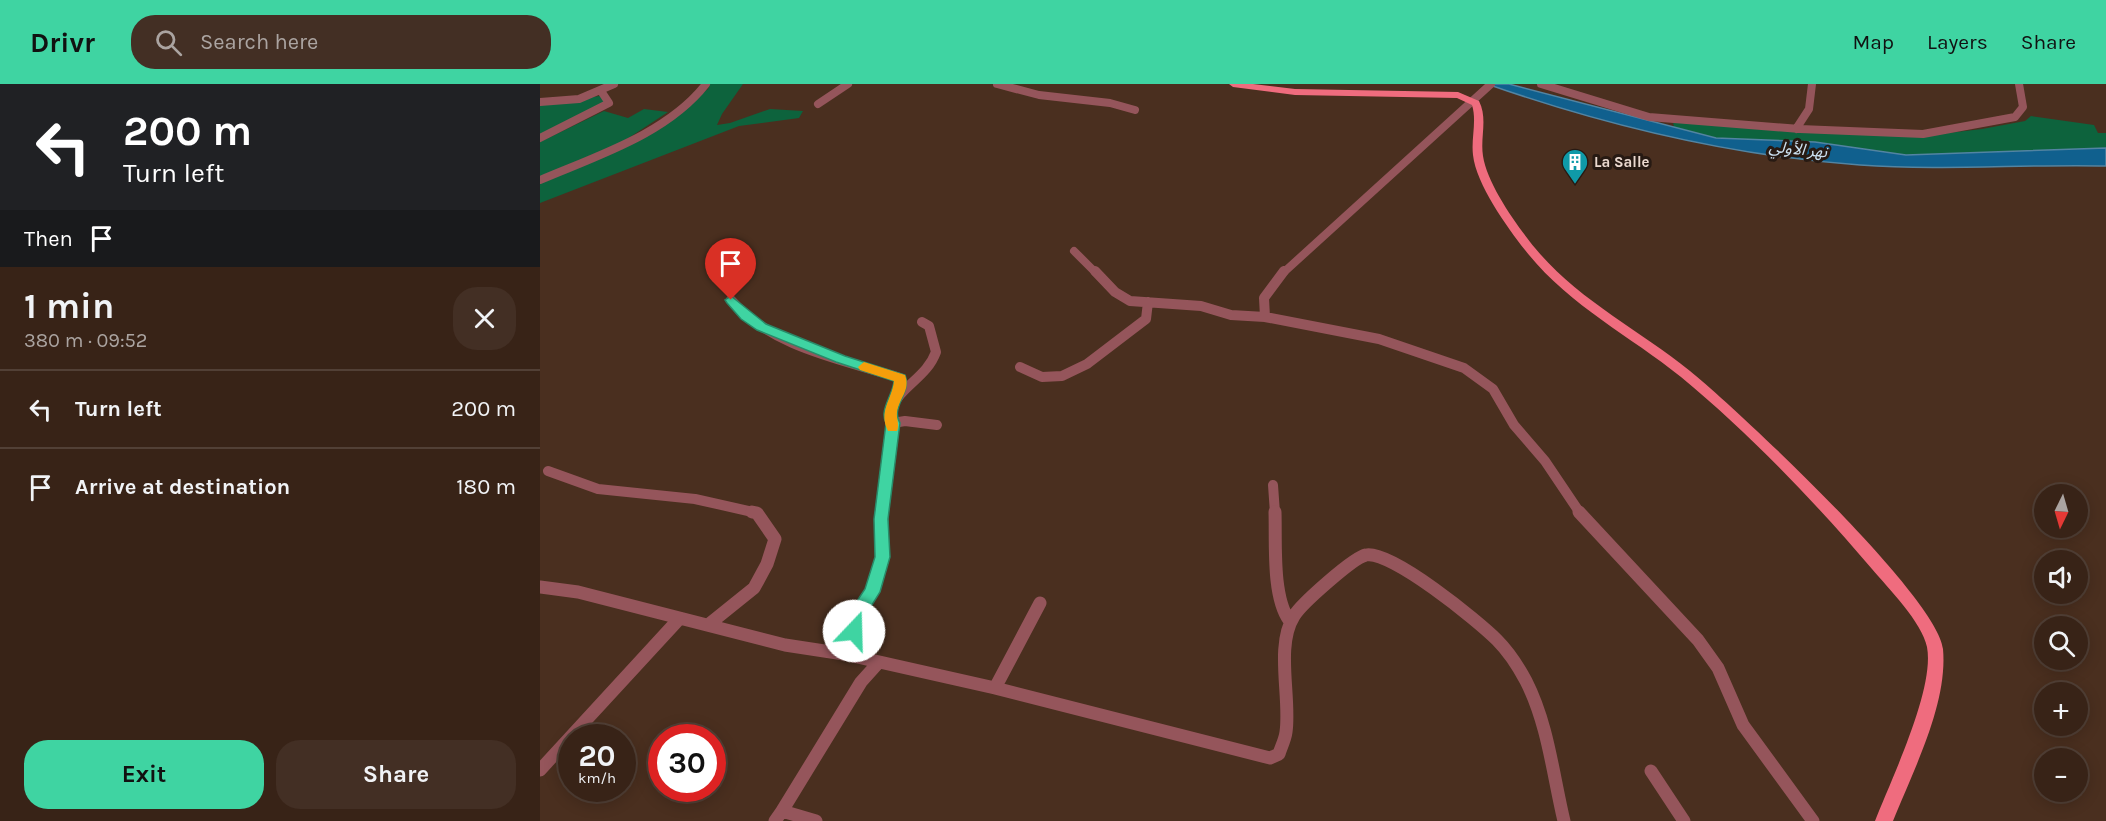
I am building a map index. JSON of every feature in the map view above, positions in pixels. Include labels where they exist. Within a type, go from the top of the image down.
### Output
[{"type":"main road","points":[[1233,84],[1295,93],[1438,93],[1475,97],[1478,105],[1479,161],[1530,249],[1571,291],[1611,324],[1710,395],[1780,462],[1888,577],[1932,632],[1937,667],[1933,693],[1884,821]]},
{"type":"street","points":[[540,102],[579,99],[614,84]]},
{"type":"street","points":[[540,180],[622,145],[660,123],[697,95],[706,84]]},
{"type":"street","points":[[818,104],[848,84]]},
{"type":"street","points":[[996,84],[1039,95],[1110,103],[1135,110]]},
{"type":"street","points":[[1475,97],[1486,84]]},
{"type":"street","points":[[1265,317],[1264,298],[1273,283],[1491,84]]},
{"type":"street","points":[[1541,84],[1649,117],[1796,129],[1903,134],[1950,131],[2020,114],[2023,104],[2019,84]]},
{"type":"street","points":[[1796,129],[1809,109],[1812,84]]},
{"type":"street","points":[[540,138],[609,103],[610,100],[600,91]]},
{"type":"street","points":[[1074,251],[1109,284],[1119,297],[1148,302],[1201,306],[1231,315],[1265,317],[1379,339],[1464,368],[1493,389],[1514,425],[1545,461],[1587,523],[1698,640],[1718,668],[1743,725],[1813,821]]},
{"type":"street","points":[[731,300],[745,317],[762,327],[840,359],[900,378],[899,394]]},
{"type":"street","points":[[1020,367],[1039,377],[1053,378],[1068,374],[1146,319],[1148,302]]},
{"type":"street","points":[[844,654],[863,604],[872,592],[882,557],[881,519],[893,423],[890,417],[891,408],[899,394],[922,376],[936,352],[929,326],[922,322]]},
{"type":"street","points":[[893,423],[906,421],[937,426]]},
{"type":"street","points":[[548,471],[598,489],[695,500],[757,513],[775,539],[771,555],[762,575],[742,599],[721,612],[708,626]]},
{"type":"street","points":[[1273,485],[1279,591],[1282,610],[1289,620]]},
{"type":"street","points":[[540,587],[578,592],[784,645],[844,654],[995,688],[1270,758],[1279,754],[1286,733],[1286,635],[1289,620],[1297,608],[1365,554],[1378,554],[1394,561],[1475,620],[1503,647],[1529,688],[1539,717],[1564,821]]},
{"type":"street","points":[[995,688],[1040,603]]},
{"type":"street","points":[[540,770],[679,619]]},
{"type":"street","points":[[816,821],[779,816],[861,682],[879,662]]},
{"type":"street","points":[[1651,771],[1684,821]]},
{"type":"green space","points":[[710,84],[743,84],[717,125],[730,123],[770,109],[803,111],[799,118],[739,126],[540,203],[540,182],[664,123],[708,89]]},
{"type":"green space","points":[[600,96],[607,102],[540,136],[540,104]]},
{"type":"green space","points":[[644,109],[668,112],[624,141],[540,177],[540,142],[604,111],[628,118]]},
{"type":"green space","points":[[2031,116],[2094,125],[2098,133],[2106,133],[2106,148],[1906,155],[1815,142],[1716,138],[1674,127],[1673,122],[1923,136],[1982,129],[2025,121]]},
{"type":"water","name":"نهر الأولي","points":[[1487,84],[1509,84],[1716,138],[1815,142],[1906,155],[2106,148],[2106,166],[1891,167],[1812,161],[1718,146],[1624,126]]},
{"type":"slow traffic","points":[[864,367],[900,378],[902,383],[899,394],[891,408],[890,417],[893,427]]},
{"type":"place","name":"La Salle","points":[[1575,185]]},
{"type":"route","points":[[731,300],[745,317],[762,327],[791,341],[900,378],[902,383],[891,408],[890,417],[893,423],[881,519],[882,557],[872,592],[863,604],[854,631]]}]
